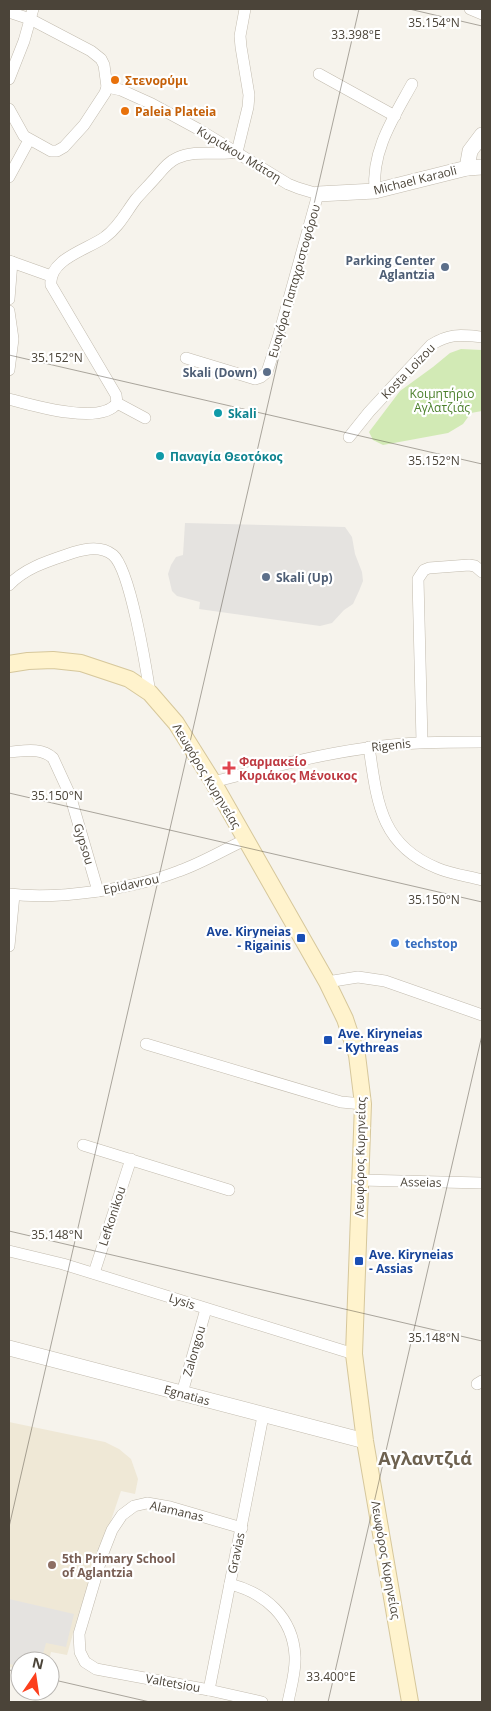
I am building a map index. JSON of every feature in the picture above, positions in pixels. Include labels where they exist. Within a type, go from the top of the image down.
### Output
[{"type":"main road","name":"Λεωφόρος Κυρηνείας","points":[[9,664],[53,660],[81,663],[129,679],[150,693],[176,723],[213,782],[327,982],[345,1019],[357,1055],[363,1104],[354,1354],[365,1441],[379,1512],[410,1702]]},
{"type":"street","points":[[117,403],[116,395],[51,285],[51,276],[60,263],[105,237],[116,227],[123,220],[137,198],[168,164],[185,155],[237,152],[248,108],[249,95],[240,47],[245,9]]},
{"type":"street","points":[[9,12],[31,14],[91,51],[101,59],[106,72],[107,87],[84,125],[64,147],[57,151],[51,151],[28,140],[9,109]]},
{"type":"street","points":[[9,78],[24,40],[31,14]]},
{"type":"street","points":[[319,74],[395,116]]},
{"type":"street","points":[[375,191],[375,168],[379,151],[386,132],[412,84]]},
{"type":"street","name":"Κυριάκου Μάτση","points":[[107,87],[121,90],[152,104],[237,152],[288,184],[318,194]]},
{"type":"street","points":[[475,167],[470,151],[482,135]]},
{"type":"street","points":[[9,177],[28,140]]},
{"type":"street","name":"Michael Karaoli","points":[[318,194],[375,191],[475,167]]},
{"type":"street","name":"Ευαγόρα Παπαχριστοφόρου","points":[[186,358],[255,379],[262,378],[267,372],[286,312],[318,194]]},
{"type":"street","points":[[9,299],[11,261],[51,276]]},
{"type":"street","points":[[9,311],[13,339],[9,370]]},
{"type":"street","name":"Kosta Loizou","points":[[349,437],[369,412],[431,345],[443,338],[456,335],[482,337]]},
{"type":"street","points":[[9,399],[72,413],[85,414],[108,410],[117,403]]},
{"type":"street","points":[[117,403],[145,418]]},
{"type":"street","points":[[9,585],[26,571],[39,564],[78,551],[98,549],[112,554],[120,563],[126,578],[145,660],[150,693]]},
{"type":"street","points":[[422,742],[418,580],[420,574],[428,568],[469,565],[475,566],[482,572]]},
{"type":"street","name":"Rigenis","points":[[213,782],[327,754],[369,747],[422,742],[482,742]]},
{"type":"street","points":[[369,747],[376,798],[388,828],[398,843],[424,862],[439,869],[482,880]]},
{"type":"street","name":"Gypsou","points":[[9,752],[38,751],[48,754],[53,758],[70,795],[98,891]]},
{"type":"street","name":"Epidavrou","points":[[11,894],[55,895],[135,885],[182,871],[245,840]]},
{"type":"street","points":[[9,946],[11,894]]},
{"type":"street","points":[[327,982],[358,977],[385,981],[482,1015]]},
{"type":"street","points":[[146,1044],[341,1102],[363,1104]]},
{"type":"street","points":[[83,1145],[229,1190]]},
{"type":"street","name":"Lefkonikou","points":[[94,1273],[131,1160]]},
{"type":"street","name":"Asseias","points":[[360,1180],[482,1183]]},
{"type":"street","name":"Lysis","points":[[9,1252],[94,1273],[354,1354]]},
{"type":"street","name":"Zalongou","points":[[182,1393],[206,1309]]},
{"type":"street","name":"Egnatias","points":[[9,1348],[263,1416],[365,1441]]},
{"type":"street","name":"Gravias","points":[[209,1690],[263,1416]]},
{"type":"street","name":"Alamanas","points":[[85,1662],[80,1652],[79,1634],[103,1553],[112,1530],[122,1515],[134,1506],[147,1503],[170,1507],[242,1528]]},
{"type":"street","points":[[230,1584],[246,1588],[265,1599],[279,1613],[290,1632],[295,1658],[288,1702]]},
{"type":"street","name":"Valtetsiou","points":[[85,1662],[96,1669],[262,1702]]},
{"type":"shaded area","name":"Skali (Up)","points":[[185,523],[345,527],[352,537],[363,581],[353,604],[344,610],[332,623],[320,626],[199,609],[200,602],[177,596],[172,591],[168,574],[176,557],[183,555]]},
{"type":"shaded area","name":"5th Primary School of Aglantzia","points":[[9,1422],[105,1442],[119,1449],[131,1459],[138,1479],[135,1494],[121,1491],[67,1655],[60,1654],[60,1651],[10,1651],[9,1667]]},
{"type":"shaded area","points":[[9,1599],[74,1614],[66,1647],[46,1643],[44,1651],[10,1651],[9,1664]]},
{"type":"green space","name":"Κοιμητήριο Αγλατζιάς","points":[[461,349],[482,350],[482,411],[471,413],[463,424],[448,433],[383,445],[373,440],[369,432],[400,391],[450,353]]},
{"type":"place","name":"Στενορύμι","points":[[115,80]]},
{"type":"place","name":"Paleia Plateia","points":[[125,111]]},
{"type":"place","name":"Parking Center Aglantzia","points":[[445,267]]},
{"type":"place","name":"Skali (Down)","points":[[267,372]]},
{"type":"place","name":"Skali","points":[[218,413]]},
{"type":"place","name":"Παναγία Θεοτόκος","points":[[160,456]]},
{"type":"place","name":"Skali (Up)","points":[[266,577]]},
{"type":"place","name":"Φαρμακείο Κυριάκος Μένοικος","points":[[229,768]]},
{"type":"place","name":"Ave. Kiryneias - Rigainis","points":[[301,938]]},
{"type":"place","name":"techstop","points":[[395,943]]},
{"type":"place","name":"Ave. Kiryneias - Kythreas","points":[[328,1040]]},
{"type":"place","name":"Ave. Kiryneias - Assias","points":[[359,1261]]},
{"type":"place","name":"5th Primary School of Aglantzia","points":[[52,1565]]},
{"type":"district","name":"Αγλαντζιά","points":[[425,1458]]}]
